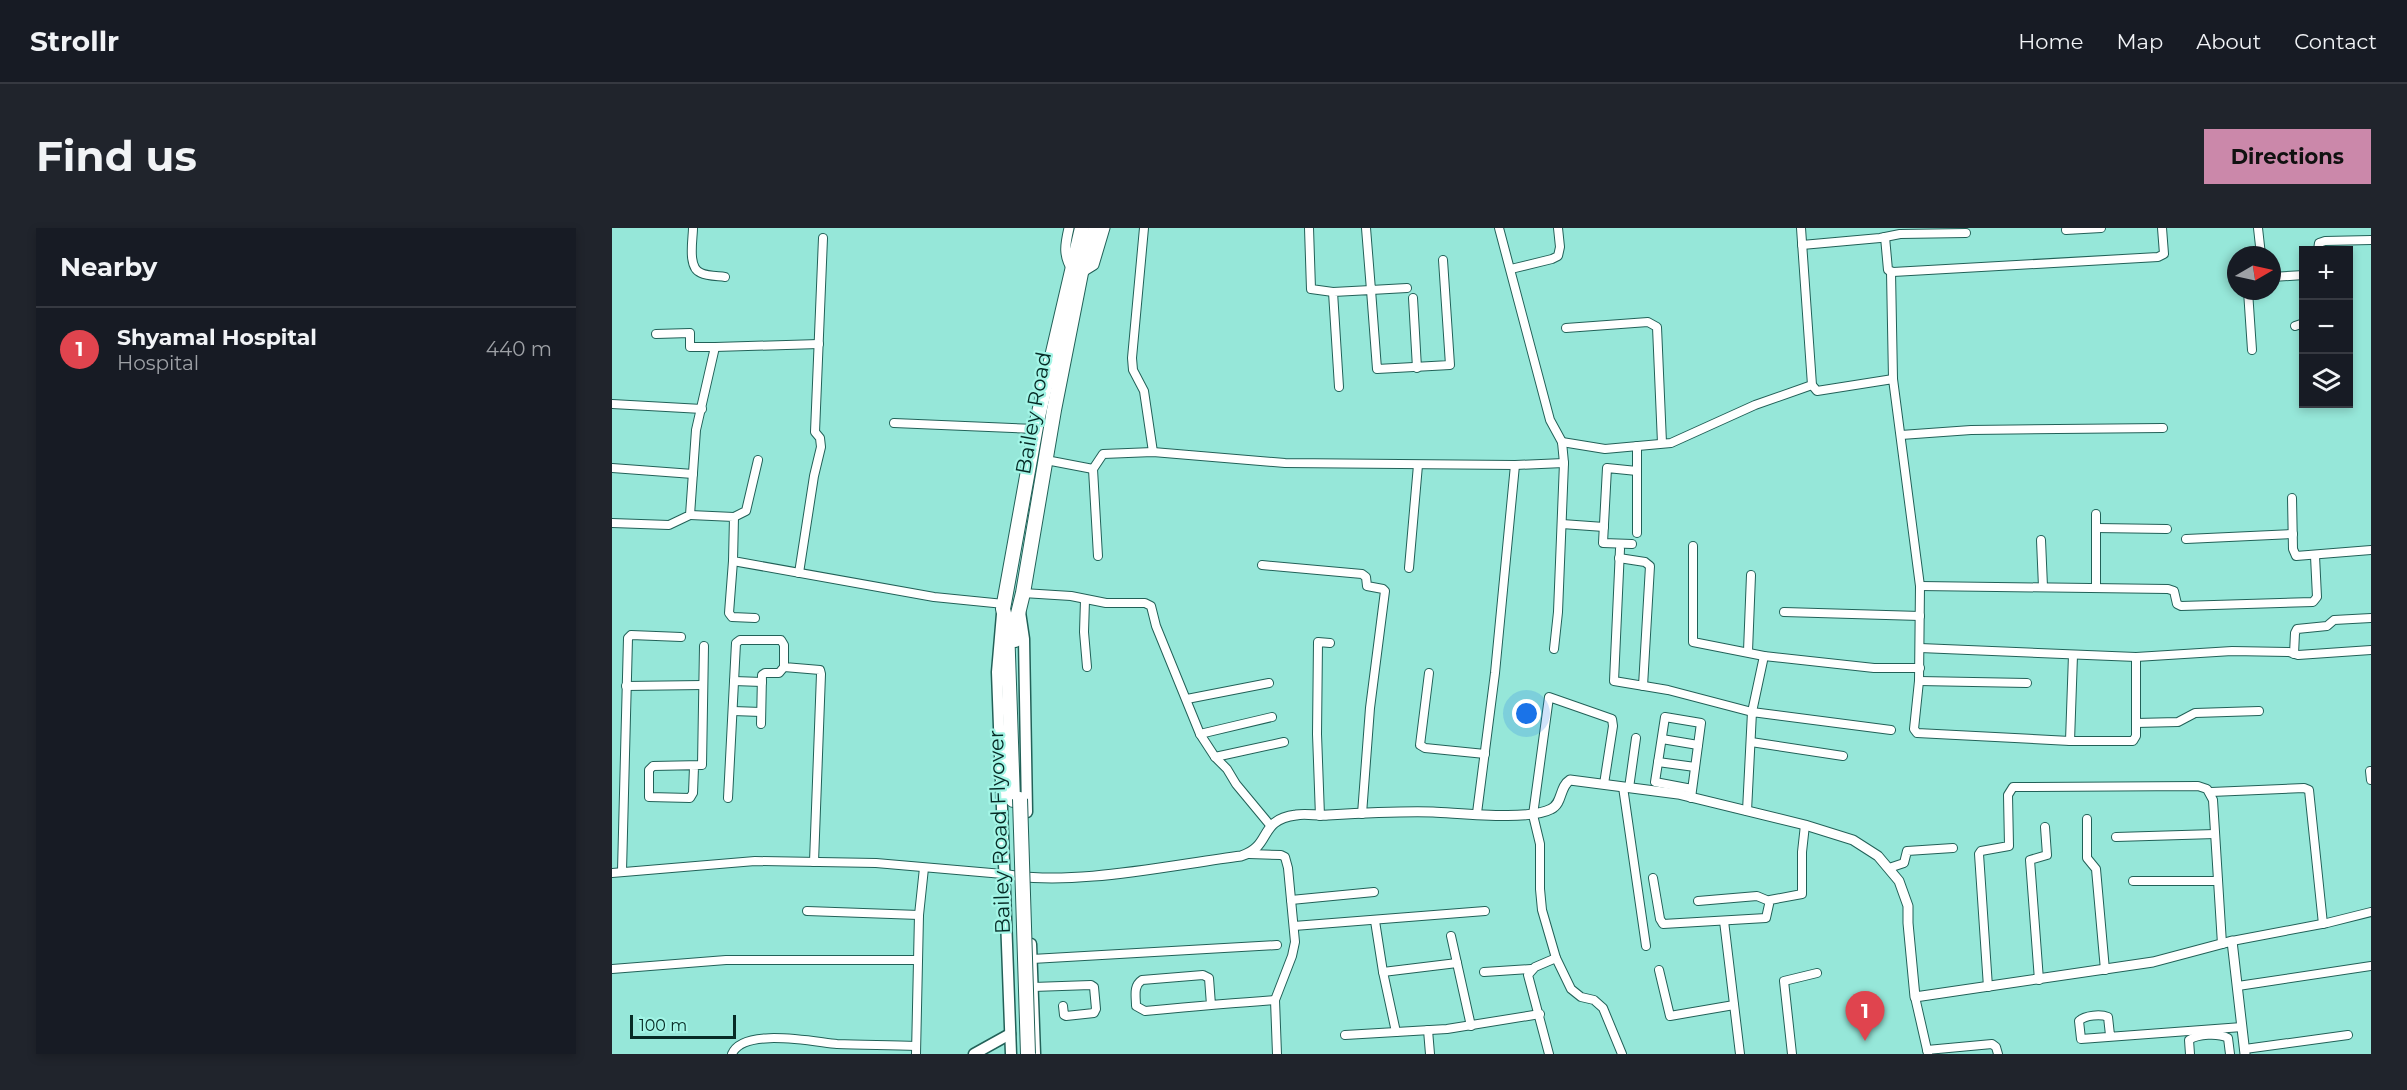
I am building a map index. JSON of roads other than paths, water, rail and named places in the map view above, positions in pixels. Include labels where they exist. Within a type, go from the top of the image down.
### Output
[{"type":"highway","points":[[1077,272],[1082,228]]},
{"type":"highway","name":"Bailey Road","points":[[1020,608],[1077,272],[1096,228]]},
{"type":"highway","name":"Bailey Road Flyover","points":[[1033,1053],[1004,606],[1036,429],[1077,272]]},
{"type":"highway","name":"Bailey Road Flyover","points":[[1014,1053],[1015,627],[1020,608]]},
{"type":"main road","points":[[1004,606],[997,672],[1010,1034],[1014,1053],[1033,1053],[1024,639],[1020,608]]},
{"type":"main road","points":[[1008,999],[1033,999]]},
{"type":"main road","points":[[974,1054],[1010,1034]]},
{"type":"street","points":[[693,228],[692,260],[696,270],[701,274],[725,277]]},
{"type":"street","points":[[1069,228],[1065,252],[1067,261],[1077,272],[1094,265],[1105,228]]},
{"type":"street","points":[[1144,228],[1132,358],[1136,378],[1144,390],[1153,452]]},
{"type":"street","points":[[1309,228],[1311,289],[1333,292],[1407,288]]},
{"type":"street","points":[[1366,228],[1377,369],[1446,367],[1450,362],[1443,260]]},
{"type":"street","points":[[1499,228],[1550,420],[1562,442],[1564,463],[1562,524],[1554,650]]},
{"type":"street","points":[[1511,269],[1558,256],[1560,248],[1558,228]]},
{"type":"street","points":[[1801,228],[1812,385],[1817,391],[1893,379]]},
{"type":"street","points":[[2066,230],[2101,228]]},
{"type":"street","points":[[1891,272],[2158,257],[2163,256],[2164,250],[2162,228]]},
{"type":"street","points":[[2258,228],[2260,246]]},
{"type":"street","points":[[1802,244],[1900,234],[1966,233]]},
{"type":"street","points":[[1885,237],[1887,267],[1891,272],[1893,379],[1920,586],[1920,668],[1914,729],[1917,733],[2070,741],[2133,741],[2136,736],[2136,657]]},
{"type":"street","points":[[799,573],[814,476],[821,447],[820,438],[815,432],[822,238]]},
{"type":"street","points":[[2319,246],[2319,243],[2325,241],[2371,240]]},
{"type":"street","points":[[2281,276],[2299,275]]},
{"type":"street","points":[[1333,292],[1339,387]]},
{"type":"street","points":[[1413,298],[1417,368]]},
{"type":"street","points":[[2249,300],[2252,350]]},
{"type":"street","points":[[1566,328],[1648,322],[1656,327],[1662,443]]},
{"type":"street","points":[[2295,326],[2299,325]]},
{"type":"street","points":[[656,334],[690,333],[690,347],[819,344]]},
{"type":"street","points":[[690,515],[696,430],[716,347]]},
{"type":"street","points":[[1562,442],[1605,449],[1671,443],[1755,405],[1812,385]]},
{"type":"street","points":[[612,404],[702,409]]},
{"type":"street","points":[[894,423],[1036,429]]},
{"type":"street","points":[[1901,435],[1971,430],[2163,428]]},
{"type":"street","points":[[1637,446],[1637,532]]},
{"type":"street","points":[[1098,556],[1093,468],[1103,454],[1153,452],[1285,463],[1515,465],[1564,463]]},
{"type":"street","points":[[612,523],[669,525],[690,515],[734,517],[746,511],[758,460]]},
{"type":"street","points":[[1046,460],[1093,468]]},
{"type":"street","points":[[1409,568],[1418,465]]},
{"type":"street","points":[[1477,813],[1496,673],[1515,465]]},
{"type":"street","points":[[612,468],[693,474]]},
{"type":"street","points":[[1632,544],[1604,543],[1607,468],[1637,471]]},
{"type":"street","points":[[2292,498],[2295,554],[2301,557],[2371,550]]},
{"type":"street","points":[[2096,514],[2096,588]]},
{"type":"street","points":[[734,517],[729,613],[732,617],[755,618]]},
{"type":"street","points":[[1562,524],[1604,527]]},
{"type":"street","points":[[2096,528],[2167,529]]},
{"type":"street","points":[[2186,539],[2293,534]]},
{"type":"street","points":[[2041,540],[2043,587]]},
{"type":"street","points":[[1693,546],[1693,642],[1748,651],[1764,656],[1874,668],[1920,668]]},
{"type":"street","points":[[1620,549],[1614,681],[1752,712],[1891,730]]},
{"type":"street","points":[[1920,586],[2171,589],[2174,591],[2177,604],[2181,606],[2313,602],[2317,597],[2315,556]]},
{"type":"street","points":[[1619,558],[1646,562],[1650,566],[1643,686]]},
{"type":"street","points":[[733,561],[934,597],[1004,606]]},
{"type":"street","points":[[1262,565],[1362,574],[1366,577],[1367,586],[1385,591],[1370,708],[1362,813]]},
{"type":"street","points":[[1748,651],[1751,576]]},
{"type":"street","points":[[1023,593],[1071,596],[1106,603],[1147,603],[1151,606],[1156,626],[1200,734],[1215,757],[1270,825]]},
{"type":"street","points":[[1085,600],[1084,632],[1087,667]]},
{"type":"street","points":[[1784,612],[1920,616]]},
{"type":"street","points":[[2295,654],[2297,629],[2327,626],[2334,620],[2371,618]]},
{"type":"street","points":[[622,871],[629,635],[681,637]]},
{"type":"street","points":[[728,798],[736,643],[740,640],[782,641],[784,645],[784,667],[779,673],[765,673],[762,682],[761,724]]},
{"type":"street","points":[[1320,816],[1317,734],[1318,642],[1330,643]]},
{"type":"street","points":[[694,766],[693,793],[690,798],[649,796],[650,768],[702,765],[704,646]]},
{"type":"street","points":[[1920,648],[2136,657],[2232,651],[2295,654],[2371,650]]},
{"type":"street","points":[[2070,741],[2073,655]]},
{"type":"street","points":[[1747,811],[1752,712],[1764,656]]},
{"type":"street","points":[[784,667],[814,668],[820,670],[821,674],[814,862]]},
{"type":"street","points":[[1429,673],[1420,745],[1425,748],[1485,753]]},
{"type":"street","points":[[734,681],[762,682]]},
{"type":"street","points":[[1919,681],[2027,683]]},
{"type":"street","points":[[1187,699],[1269,683]]},
{"type":"street","points":[[626,686],[703,685]]},
{"type":"street","points":[[1604,784],[1613,726],[1612,719],[1549,697],[1533,815],[1540,844],[1541,902],[1556,958],[1571,989],[1581,997],[1594,1000],[1603,1008],[1622,1054]]},
{"type":"street","points":[[733,711],[761,712]]},
{"type":"street","points":[[2136,723],[2178,722],[2195,713],[2259,711]]},
{"type":"street","points":[[1200,734],[1272,717]]},
{"type":"street","points":[[1692,793],[1701,723],[1665,717],[1655,782],[1747,811],[1805,825],[1853,840],[1878,856],[1899,881],[1908,906],[1915,997],[1928,1052],[1992,1044],[1996,1047],[1998,1054]]},
{"type":"street","points":[[1636,738],[1626,787],[1646,946]]},
{"type":"street","points":[[1662,739],[1698,745]]},
{"type":"street","points":[[1215,757],[1284,742]]},
{"type":"street","points":[[1751,742],[1843,756]]},
{"type":"street","points":[[1658,762],[1695,767]]},
{"type":"street","points":[[2370,771],[2371,780]]},
{"type":"street","points":[[1249,854],[1258,847],[1270,825],[1279,819],[1298,814],[1320,816],[1410,811],[1533,815],[1553,808],[1561,798],[1565,784],[1570,780],[1692,793]]},
{"type":"street","points":[[1988,987],[1978,854],[1981,851],[2009,846],[2008,795],[2010,789],[2017,786],[2198,786],[2211,792],[2304,788],[2310,790],[2323,924]]},
{"type":"street","points":[[2211,792],[2222,944]]},
{"type":"street","points":[[2087,819],[2087,856],[2096,869],[2105,970]]},
{"type":"street","points":[[1698,901],[1760,896],[1769,901],[1802,894],[1802,852],[1805,825]]},
{"type":"street","points":[[2039,980],[2030,860],[2047,855],[2045,827]]},
{"type":"street","points":[[2116,837],[2215,834]]},
{"type":"street","points":[[1888,868],[1902,864],[1905,852],[1909,850],[1953,848]]},
{"type":"street","points":[[612,873],[755,861],[876,863],[1003,874],[1029,879],[1099,875],[1249,854],[1277,854],[1285,857],[1294,926],[1292,956],[1275,1000],[1277,1054]]},
{"type":"street","points":[[732,1054],[741,1044],[784,1038],[916,1050],[919,915],[924,868]]},
{"type":"street","points":[[1653,878],[1662,923],[1766,918],[1769,901]]},
{"type":"street","points":[[2133,881],[2218,881]]},
{"type":"street","points":[[1292,900],[1374,892]]},
{"type":"street","points":[[1294,926],[1485,910]]},
{"type":"street","points":[[807,911],[919,915]]},
{"type":"street","points":[[1915,997],[2153,962],[2232,941],[2323,924],[2371,912]]},
{"type":"street","points":[[1375,921],[1396,1032]]},
{"type":"street","points":[[1725,921],[1740,1054]]},
{"type":"street","points":[[1450,936],[1471,1026]]},
{"type":"street","points":[[2232,941],[2244,1053],[2348,1035]]},
{"type":"street","points":[[1032,959],[1277,945]]},
{"type":"street","points":[[1484,972],[1532,969],[1556,958]]},
{"type":"street","points":[[612,969],[726,960],[918,960]]},
{"type":"street","points":[[1383,972],[1457,963]]},
{"type":"street","points":[[2238,986],[2371,966]]},
{"type":"street","points":[[1532,969],[1529,972],[1529,980],[1549,1054]]},
{"type":"street","points":[[1659,970],[1670,1016],[1734,1005]]},
{"type":"street","points":[[1792,1054],[1784,981],[1817,974]]},
{"type":"street","points":[[1211,1005],[1209,978],[1203,975],[1142,980],[1135,988],[1136,1006],[1145,1011],[1275,1000]]},
{"type":"street","points":[[1033,987],[1091,985],[1094,987],[1096,1009],[1094,1013],[1066,1016],[1063,1006]]},
{"type":"street","points":[[1345,1035],[1471,1026],[1540,1014]]},
{"type":"street","points":[[2110,1035],[2108,1017],[2105,1015],[2085,1017],[2079,1021],[2082,1039],[2110,1035],[2242,1027]]},
{"type":"street","points":[[1428,1030],[1430,1054]]},
{"type":"street","points":[[2190,1054],[2189,1040],[2194,1037],[2220,1035],[2228,1038],[2230,1054]]},
{"type":"place","name":"Shyamal Hospital","points":[[1865,1041]]}]
